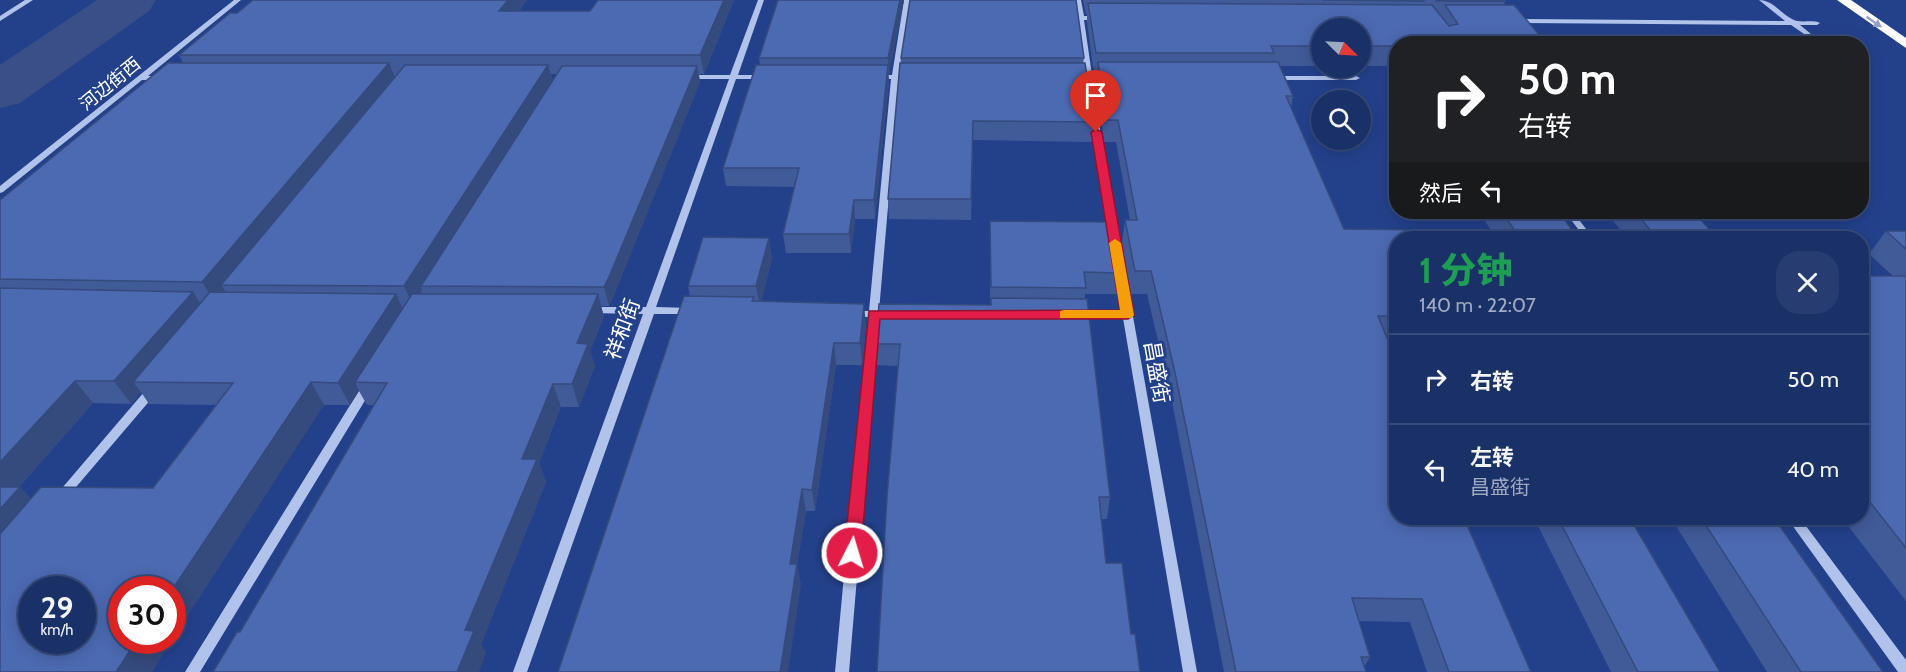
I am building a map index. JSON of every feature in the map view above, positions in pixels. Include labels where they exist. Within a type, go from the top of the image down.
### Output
[{"type":"highway","points":[[1843,0],[1906,44]]},
{"type":"street","points":[[0,19],[30,0]]},
{"type":"street","name":"河边街西","points":[[0,190],[238,0]]},
{"type":"street","name":"祥和街","points":[[520,672],[761,0]]},
{"type":"street","points":[[842,672],[896,77],[907,0]]},
{"type":"street","name":"昌盛街","points":[[1078,0],[1099,150],[1190,672]]},
{"type":"street","points":[[1762,0],[1807,34]]},
{"type":"street","points":[[1081,18],[1104,18]]},
{"type":"street","points":[[1510,21],[1817,23]]},
{"type":"street","points":[[676,77],[779,77]]},
{"type":"street","points":[[872,77],[918,77]]},
{"type":"street","points":[[1067,77],[1124,78]]},
{"type":"street","points":[[140,78],[175,78]]},
{"type":"street","points":[[1263,78],[1311,78]]},
{"type":"street","points":[[1574,219],[1584,231]]},
{"type":"street","points":[[580,310],[709,311]]},
{"type":"street","points":[[839,314],[897,314]]},
{"type":"street","points":[[1070,315],[1128,315]]},
{"type":"street","points":[[192,672],[379,370]]},
{"type":"street","points":[[53,507],[160,381]]},
{"type":"street","points":[[1798,525],[1906,671]]},
{"type":"building","points":[[253,0],[508,0],[499,11],[590,11],[598,0],[724,0],[700,55],[179,55],[230,13],[237,13]]},
{"type":"building","points":[[778,0],[900,0],[888,58],[759,58]]},
{"type":"building","points":[[910,0],[1076,0],[1084,58],[901,58]]},
{"type":"building","points":[[1322,0],[1424,0],[1424,1]]},
{"type":"building","points":[[1504,0],[1505,1],[1437,1]]},
{"type":"building","points":[[1088,3],[1432,5],[1449,26],[1458,24],[1445,5],[1514,5],[1540,36],[1389,36],[1389,46],[1371,46],[1371,18],[1311,18],[1311,46],[1271,46],[1274,53],[1096,53]]},
{"type":"building","points":[[1098,62],[1278,62],[1293,96],[1286,96],[1344,229],[1515,231],[1389,231],[1389,316],[1378,316],[1389,343],[1389,525],[1467,525],[1531,672],[1449,672],[1422,599],[1352,598],[1370,657],[1361,657],[1366,672],[1236,672],[1174,368],[1151,271],[1135,271],[1125,220],[1137,220],[1118,120],[1106,120]]},
{"type":"building","points":[[168,63],[389,63],[202,282],[0,279],[0,200]]},
{"type":"building","points":[[900,63],[1085,63],[1094,122],[973,121],[971,199],[888,199]]},
{"type":"building","points":[[405,65],[548,65],[404,286],[221,285]]},
{"type":"building","points":[[756,65],[888,65],[874,200],[854,200],[849,234],[783,234],[799,168],[723,168]]},
{"type":"building","points":[[562,66],[697,66],[604,287],[421,286]]},
{"type":"building","points":[[1507,219],[1564,219],[1573,231],[1515,231]]},
{"type":"building","points":[[1641,219],[1700,219],[1711,231],[1651,231]]},
{"type":"building","points":[[990,221],[1111,222],[1120,273],[1084,272],[1086,288],[991,287]]},
{"type":"building","points":[[1886,231],[1906,231],[1906,249]]},
{"type":"building","points":[[703,237],[769,238],[756,286],[688,286]]},
{"type":"building","points":[[1869,276],[1906,276],[1906,548],[1869,501]]},
{"type":"building","points":[[0,288],[193,292],[114,381],[75,381],[0,462]]},
{"type":"building","points":[[210,292],[396,294],[338,383],[311,382],[181,576],[108,576],[108,654],[128,654],[116,672],[0,672],[0,534],[41,487],[153,488],[233,383],[133,382]]},
{"type":"building","points":[[412,294],[598,294],[577,343],[588,344],[572,384],[553,384],[522,459],[537,459],[465,630],[474,631],[457,672],[213,672],[237,632],[240,632],[387,383],[355,382]]},
{"type":"building","points":[[684,296],[754,297],[752,301],[864,304],[860,343],[834,343],[812,490],[802,489],[790,564],[797,564],[780,672],[558,672]]},
{"type":"building","points":[[991,298],[1087,299],[1110,497],[1099,497],[1106,563],[1122,563],[1131,634],[1135,634],[1140,672],[877,672],[887,496],[900,344],[876,344],[879,304],[991,305]]},
{"type":"building","points":[[0,487],[20,487],[0,509]]},
{"type":"building","points":[[1562,525],[1634,525],[1720,672],[1638,672]]},
{"type":"building","points":[[1706,525],[1779,525],[1883,672],[1801,672]]},
{"type":"waterway","points":[[0,91],[131,0]]},
{"type":"slow traffic","points":[[1064,315],[1128,315],[1115,243]]},
{"type":"route","points":[[852,553],[874,314],[1128,315],[1096,132]]}]
